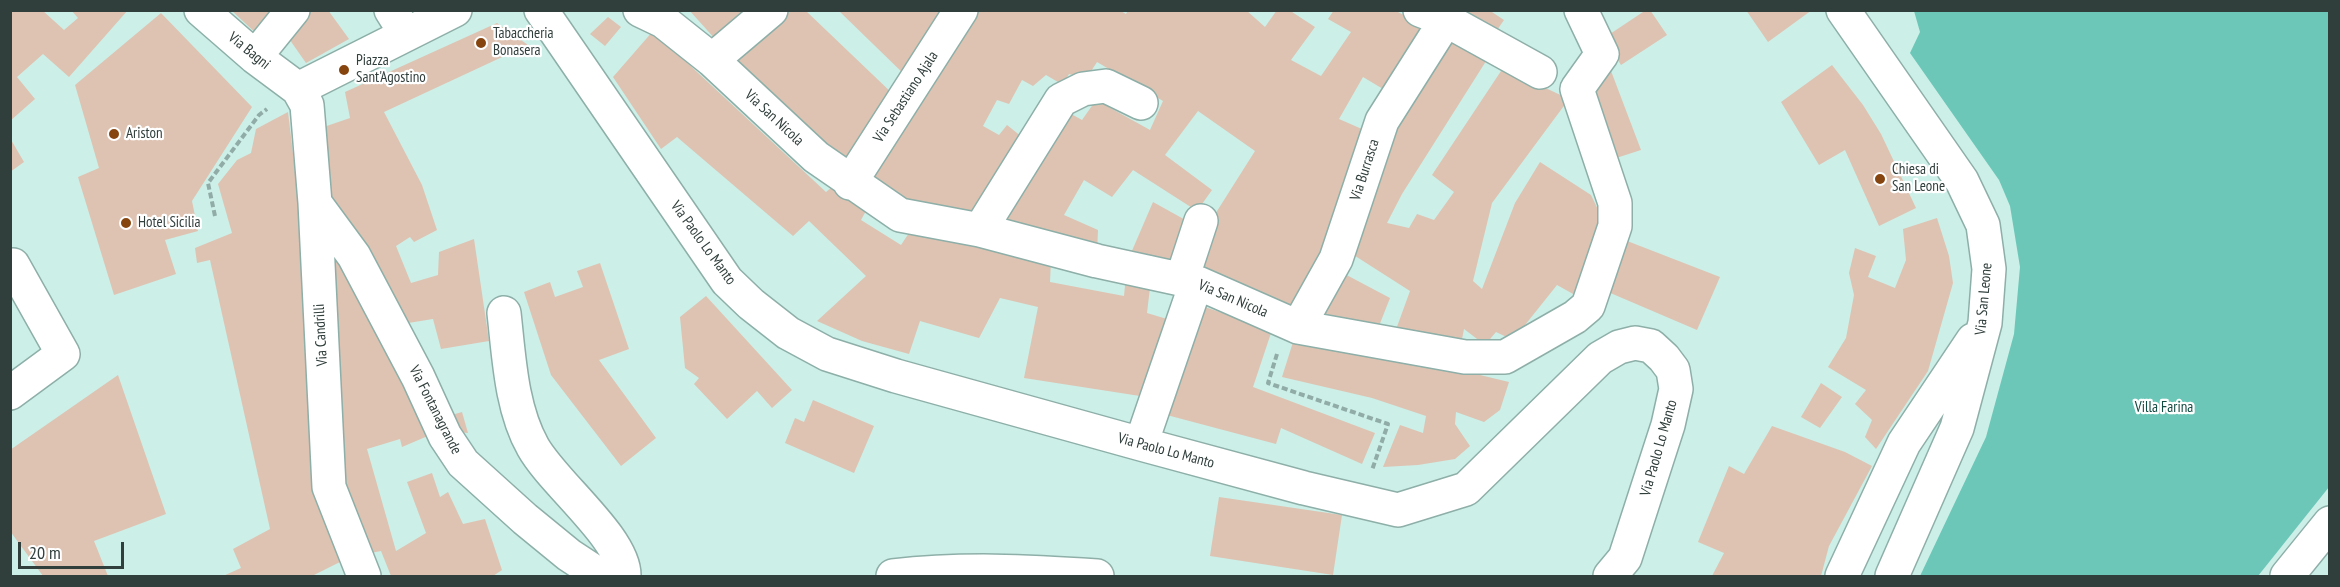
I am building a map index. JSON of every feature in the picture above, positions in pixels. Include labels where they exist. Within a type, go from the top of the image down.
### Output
[{"type":"street","name":"Via Bagni","points":[[201,10],[255,57],[298,89]]},
{"type":"street","points":[[255,57],[293,10]]},
{"type":"street","points":[[298,89],[398,22],[455,10]]},
{"type":"street","name":"Via Paolo Lo Manto","points":[[541,10],[728,281],[751,304],[788,333],[827,354],[876,370],[1141,444],[1398,510],[1466,489],[1600,358],[1619,347],[1635,343],[1651,346],[1673,370],[1676,389],[1668,425],[1625,558],[1610,576]]},
{"type":"street","name":"Via San Nicola","points":[[640,10],[663,21],[712,60],[816,157],[850,183],[900,215],[980,230],[1187,288],[1198,282],[1293,325],[1465,357],[1505,357],[1588,306],[1615,226],[1615,203],[1577,89],[1602,54],[1581,10]]},
{"type":"street","points":[[712,60],[771,10]]},
{"type":"street","name":"Via Sebastiano Ajala","points":[[850,183],[961,10]]},
{"type":"street","name":"Via San Leone","points":[[1843,10],[1962,181],[1983,225],[1989,269],[1985,323],[1957,428],[1892,576]]},
{"type":"street","points":[[1433,15],[1540,72]]},
{"type":"street","name":"Via Burrasca","points":[[1293,325],[1336,260],[1382,121],[1433,15]]},
{"type":"street","points":[[980,230],[1061,100],[1083,90],[1106,86],[1141,103]]},
{"type":"street","name":"Via Candrilli","points":[[298,89],[307,105],[315,203],[328,486],[364,576]]},
{"type":"street","name":"Via Fontanagrande","points":[[315,203],[354,256],[418,377],[445,436],[463,463],[525,519],[569,555],[601,576]]},
{"type":"street","points":[[1141,444],[1187,288],[1201,221]]},
{"type":"street","points":[[10,266],[13,265],[63,354],[10,393]]},
{"type":"street","points":[[504,313],[514,389],[532,446],[571,496],[604,532],[618,552],[624,576]]},
{"type":"street","points":[[1842,576],[1904,443],[1985,323]]},
{"type":"street","points":[[2287,576],[2330,523]]},
{"type":"street","points":[[893,576],[932,572],[1007,571],[1097,576]]},
{"type":"path","points":[[215,216],[208,183],[259,115],[298,89]]},
{"type":"path","points":[[1293,325],[1268,383],[1388,424],[1360,501]]},
{"type":"green space","name":"Villa Farina","points":[[1914,11],[2329,11],[2329,487],[2258,576],[1920,576],[1986,437],[2014,334],[2020,267],[2010,206],[1999,180],[1910,53],[1920,32]]},
{"type":"building","points":[[10,10],[42,10],[64,30],[78,18],[71,10],[128,10],[69,77],[43,54],[17,77],[35,99],[10,121]]},
{"type":"building","points":[[231,10],[282,10],[260,37]]},
{"type":"building","points":[[303,10],[328,10],[349,39],[306,63],[285,33]]},
{"type":"building","points":[[689,10],[752,10],[716,40]]},
{"type":"building","points":[[792,10],[805,10],[895,96],[849,164],[734,61],[758,36]]},
{"type":"building","points":[[838,10],[952,10],[908,78]]},
{"type":"building","points":[[971,10],[1119,10],[1126,14],[1128,10],[1246,10],[1265,27],[1277,10],[1289,10],[1315,27],[1291,60],[1321,76],[1351,32],[1328,19],[1334,10],[1394,10],[1429,28],[1393,95],[1363,77],[1339,119],[1371,133],[1325,256],[1294,313],[1193,270],[1212,219],[1255,151],[1198,111],[1165,155],[1212,190],[1197,211],[1133,170],[1112,197],[1084,180],[1064,215],[1098,230],[1097,253],[995,223],[1064,110],[1082,120],[1096,100],[1150,130],[1163,101],[1097,62],[1086,79],[1069,74],[1063,85],[1046,75],[1033,86],[1022,80],[1009,104],[997,100],[983,126],[999,135],[1007,125],[1027,141],[982,218],[914,205],[860,181]]},
{"type":"building","points":[[1445,10],[1489,10],[1504,20],[1493,36]]},
{"type":"building","points":[[1646,10],[1650,10],[1667,35],[1621,65],[1604,38]]},
{"type":"building","points":[[1746,10],[1812,10],[1768,42]]},
{"type":"building","points":[[161,13],[252,107],[192,201],[198,231],[165,240],[176,274],[114,295],[78,177],[99,168],[75,85]]},
{"type":"building","points":[[608,17],[621,27],[605,46],[590,34]]},
{"type":"building","points":[[497,23],[528,45],[384,112],[422,185],[437,230],[414,242],[410,237],[396,246],[411,283],[438,275],[439,252],[474,239],[489,341],[441,349],[433,319],[408,323],[403,311],[390,311],[328,207],[318,129],[350,118],[345,92]]},
{"type":"building","points":[[653,31],[826,192],[838,182],[867,209],[861,220],[901,245],[911,230],[1051,260],[1050,282],[1124,296],[1126,275],[1151,279],[1147,313],[1167,319],[1140,396],[1024,378],[1038,307],[1000,298],[979,338],[920,321],[909,354],[862,341],[817,321],[866,276],[809,221],[793,236],[677,137],[661,149],[613,77]]},
{"type":"building","points":[[1448,36],[1488,58],[1402,194],[1387,223],[1409,228],[1417,214],[1434,220],[1454,192],[1432,175],[1503,68],[1569,99],[1492,203],[1473,281],[1482,289],[1515,203],[1540,162],[1591,195],[1606,226],[1582,299],[1557,285],[1513,340],[1496,332],[1485,345],[1464,329],[1460,349],[1394,335],[1410,291],[1349,252],[1389,124]]},
{"type":"building","points":[[1608,63],[1641,150],[1610,160],[1589,90]]},
{"type":"building","points":[[1832,65],[1863,105],[1881,134],[1916,208],[1879,226],[1845,150],[1819,165],[1781,102]]},
{"type":"building","points":[[288,112],[342,561],[312,576],[223,576],[241,568],[233,549],[270,529],[210,260],[197,263],[195,248],[232,233],[218,184],[237,160],[251,153],[256,129]]},
{"type":"building","points":[[10,138],[24,162],[10,172]]},
{"type":"building","points":[[1153,202],[1189,222],[1176,271],[1128,260]]},
{"type":"building","points":[[1937,218],[1949,256],[1953,283],[1928,371],[1876,449],[1865,437],[1872,420],[1855,404],[1866,390],[1828,367],[1846,338],[1854,295],[1849,273],[1855,248],[1876,256],[1868,277],[1895,288],[1906,260],[1903,229]]},
{"type":"building","points":[[1622,239],[1720,277],[1697,330],[1601,289]]},
{"type":"building","points":[[340,260],[430,435],[402,447],[400,439],[367,449],[396,551],[426,533],[407,482],[432,473],[440,497],[448,492],[463,524],[485,519],[502,570],[493,576],[391,576],[381,551],[365,554],[341,488],[333,261]]},
{"type":"building","points":[[600,263],[629,349],[599,360],[656,438],[621,466],[551,375],[524,292],[550,282],[555,297],[583,287],[577,271]]},
{"type":"building","points":[[1339,271],[1390,298],[1377,331],[1316,320]]},
{"type":"building","points":[[706,296],[792,390],[772,408],[757,391],[727,419],[694,384],[699,378],[685,368],[680,317]]},
{"type":"building","points":[[1202,306],[1272,330],[1253,387],[1375,433],[1362,464],[1281,428],[1276,444],[1163,414]]},
{"type":"building","points":[[1294,339],[1355,345],[1509,382],[1500,410],[1484,422],[1456,412],[1455,424],[1470,446],[1455,459],[1418,465],[1383,467],[1400,425],[1423,433],[1426,416],[1372,398],[1282,377]]},
{"type":"building","points":[[118,375],[166,514],[94,541],[108,576],[43,576],[10,531],[10,450]]},
{"type":"building","points":[[1821,383],[1842,397],[1820,428],[1801,417]]},
{"type":"building","points":[[813,400],[874,426],[854,473],[785,443],[795,418],[804,422]]},
{"type":"building","points":[[462,412],[468,433],[457,432],[448,416]]},
{"type":"building","points":[[1772,426],[1845,452],[1872,466],[1829,546],[1821,576],[1712,576],[1724,553],[1698,542],[1729,466],[1744,474]]},
{"type":"building","points":[[1219,497],[1342,515],[1333,575],[1210,556]]},
{"type":"place","name":"Tabaccheria Bonasera","points":[[481,43]]},
{"type":"place","name":"Piazza Sant'Agostino","points":[[344,70]]},
{"type":"place","name":"Ariston","points":[[114,134]]},
{"type":"place","name":"Chiesa di San Leone","points":[[1880,179]]},
{"type":"place","name":"Hotel Sicilia","points":[[126,223]]}]
